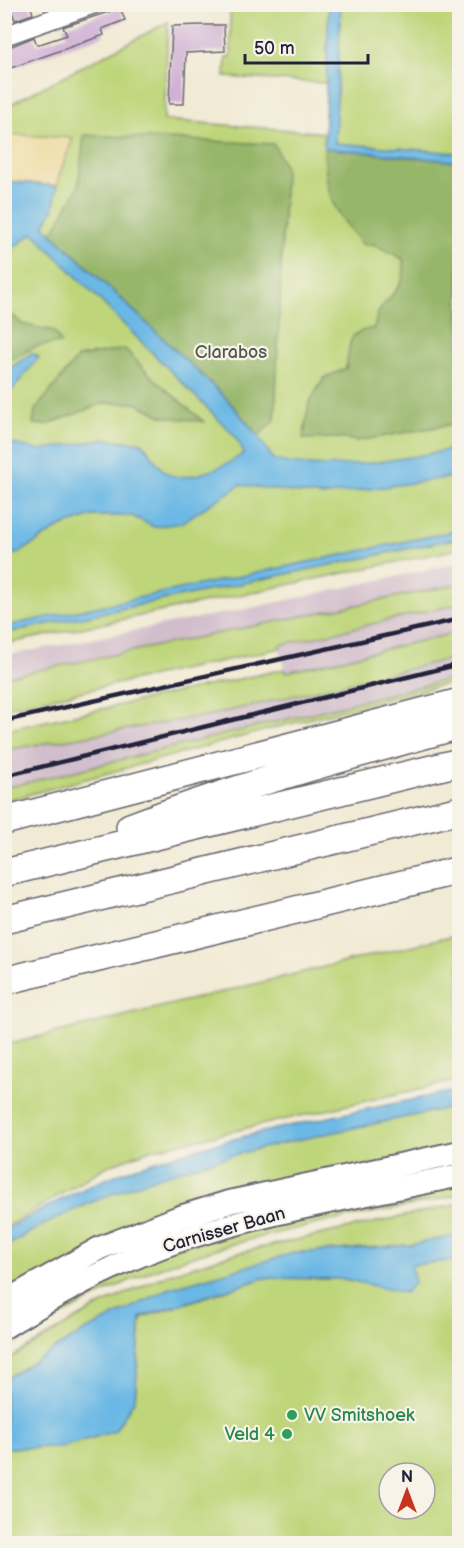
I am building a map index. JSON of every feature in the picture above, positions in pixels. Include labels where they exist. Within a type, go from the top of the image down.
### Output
[{"type":"highway","points":[[4,821],[459,702]]},
{"type":"highway","points":[[14,871],[202,800],[313,765],[459,725]]},
{"type":"highway","points":[[14,871],[459,762]]},
{"type":"highway","points":[[4,920],[459,810]]},
{"type":"highway","points":[[4,981],[459,870]]},
{"type":"main road","name":"Carnisser Baan","points":[[4,1302],[100,1248],[177,1218],[229,1202],[459,1152]]},
{"type":"main road","name":"Carnisser Baan","points":[[4,1327],[83,1281],[183,1240],[248,1221],[459,1175]]},
{"type":"street","points":[[4,36],[94,4]]},
{"type":"shaded area","points":[[459,563],[459,584],[5,677],[4,656],[246,609]]},
{"type":"shaded area","points":[[459,604],[459,632],[286,672],[279,645]]},
{"type":"shaded area","points":[[459,657],[459,677],[5,788],[5,750],[216,714]]},
{"type":"green space","points":[[230,5],[329,5],[326,83],[225,77],[226,57],[231,57]]},
{"type":"green space","name":"Clarabos","points":[[333,5],[459,5],[459,533],[115,610],[459,538],[459,549],[5,644],[5,107],[168,22],[164,120],[327,133]]},
{"type":"green space","points":[[84,135],[274,144],[285,168],[275,420],[258,436],[226,398],[52,234],[78,187]]},
{"type":"green space","points":[[324,148],[459,162],[459,423],[357,441],[340,438],[303,439],[309,403],[324,378],[346,368],[351,340],[358,332],[374,328],[379,312],[401,282],[404,268],[403,259],[373,244],[363,245],[343,220],[332,201],[329,190]]},
{"type":"green space","points":[[5,308],[22,324],[54,331],[61,343],[37,346],[5,362]]},
{"type":"green space","points":[[125,349],[151,376],[204,422],[161,416],[136,403],[104,403],[46,425],[33,424],[35,410],[78,357]]},
{"type":"green space","points":[[459,584],[459,604],[280,645],[280,648],[250,655],[5,708],[5,677]]},
{"type":"green space","points":[[459,632],[459,657],[216,714],[5,750],[5,730],[285,669],[286,672]]},
{"type":"green space","points":[[459,677],[459,681],[285,725],[5,801],[5,788]]},
{"type":"green space","points":[[459,934],[459,1080],[150,1150],[107,1166],[5,1228],[5,1045]]},
{"type":"green space","points":[[459,1106],[459,1146],[210,1201],[5,1292],[5,1247],[76,1207],[122,1188],[169,1172],[265,1147]]},
{"type":"green space","points":[[459,1180],[459,1195],[279,1232],[175,1262],[130,1280],[87,1302],[5,1350],[5,1334],[166,1250]]},
{"type":"green space","points":[[459,1204],[459,1235],[410,1245],[294,1253],[85,1331],[5,1379],[5,1361],[97,1307],[166,1275],[233,1254]]},
{"type":"green space","name":"VV Smitshoek","points":[[459,1260],[459,1543],[5,1543],[5,1448],[62,1447],[135,1399],[141,1318],[264,1278],[344,1279],[405,1292],[411,1265]]},
{"type":"sand","points":[[4,134],[73,138],[57,186],[5,181]]},
{"type":"water","points":[[329,5],[341,5],[335,143],[459,153],[459,162],[324,148]]},
{"type":"water","points":[[5,181],[57,186],[54,208],[44,226],[226,398],[258,436],[274,460],[319,466],[342,465],[390,460],[459,448],[459,476],[322,496],[240,485],[181,523],[154,527],[132,516],[93,516],[62,526],[19,553],[5,556],[5,442],[39,450],[106,439],[142,443],[165,472],[183,477],[217,468],[244,453],[235,436],[33,233],[5,254]]},
{"type":"water","points":[[32,353],[39,357],[5,399],[5,372]]},
{"type":"water","points":[[459,530],[459,538],[5,633],[5,626]]},
{"type":"water","points":[[459,1090],[459,1106],[283,1143],[168,1174],[112,1194],[57,1218],[5,1247],[5,1230],[75,1193],[130,1169],[264,1132]]},
{"type":"water","points":[[459,1235],[459,1260],[411,1265],[415,1282],[405,1293],[344,1279],[264,1278],[141,1317],[135,1399],[115,1431],[62,1447],[5,1448],[5,1379],[85,1331],[170,1288],[294,1253],[410,1245]]},
{"type":"building","points":[[17,4],[30,4],[33,14],[15,20],[10,7]]},
{"type":"building","points":[[120,8],[125,20],[102,29],[104,35],[8,69],[4,49],[34,37],[37,45],[67,35],[63,27]]},
{"type":"building","points":[[224,25],[225,51],[186,53],[184,104],[169,104],[172,26]]},
{"type":"railway","points":[[4,721],[460,619]]},
{"type":"railway","points":[[4,776],[460,664]]},
{"type":"place","name":"VV Smitshoek","points":[[292,1415]]},
{"type":"place","name":"Veld 4","points":[[287,1434]]}]
